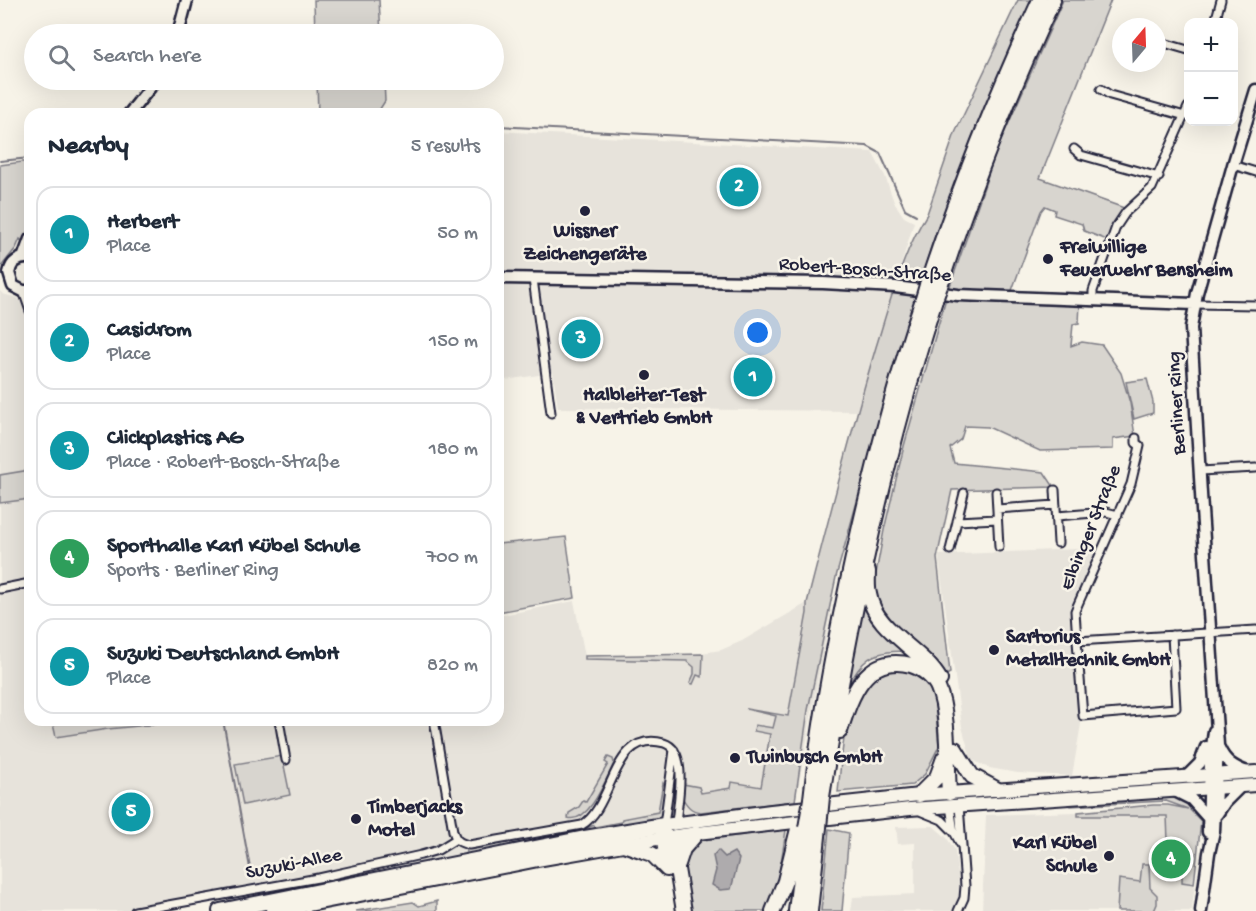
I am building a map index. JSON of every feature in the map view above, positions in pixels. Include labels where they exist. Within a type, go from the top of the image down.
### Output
[{"type":"highway","points":[[934,285],[946,227],[978,143],[1040,0]]},
{"type":"highway","points":[[810,911],[807,828],[812,799],[806,783],[814,770],[826,689],[860,528],[893,394],[993,137],[1053,0]]},
{"type":"highway","points":[[796,911],[812,799],[829,751],[867,551],[929,300]]},
{"type":"highway","points":[[867,551],[869,594],[872,606],[890,630],[934,669],[942,683],[947,698],[954,799]]},
{"type":"highway","points":[[829,751],[838,738],[858,684],[868,674],[888,663],[902,663],[915,666],[929,675],[938,686],[951,748],[972,776],[996,789]]},
{"type":"highway","points":[[919,795],[937,777],[951,748]]},
{"type":"highway","points":[[773,911],[807,828]]},
{"type":"highway","points":[[220,911],[585,838],[670,831],[675,911]]},
{"type":"highway","points":[[672,869],[683,849],[696,833]]},
{"type":"highway","points":[[273,911],[622,844],[652,854],[672,869],[684,911]]},
{"type":"main road","points":[[622,844],[670,831],[771,811],[919,795],[954,799],[1174,791],[1213,782],[1254,777]]},
{"type":"main road","points":[[670,831],[696,833],[910,809],[996,789],[1185,778],[1240,787],[1254,777]]},
{"type":"street","points":[[181,24],[187,0]]},
{"type":"street","points":[[1216,18],[1221,0]]},
{"type":"street","points":[[1166,44],[1184,49]]},
{"type":"street","points":[[1101,89],[1110,95],[1184,116]]},
{"type":"street","points":[[134,108],[148,90]]},
{"type":"street","name":"Berliner Ring","points":[[1213,782],[1218,745],[1192,344],[1194,304],[1233,165],[1253,107],[1256,90]]},
{"type":"street","points":[[1093,300],[1093,291],[1116,227],[1126,212],[1148,193],[1159,177],[1184,118]]},
{"type":"street","points":[[1074,149],[1081,155],[1159,177]]},
{"type":"street","points":[[1233,165],[1256,172]]},
{"type":"street","points":[[24,259],[12,264],[13,285],[24,302]]},
{"type":"street","name":"Robert-Bosch-Straße","points":[[504,278],[823,284],[895,287],[958,295],[1194,304]]},
{"type":"street","points":[[533,279],[551,413]]},
{"type":"street","points":[[1194,304],[1256,305]]},
{"type":"street","name":"Elbinger Straße","points":[[1136,438],[1136,443],[1140,446],[1134,475],[1075,611],[1083,716],[1176,708],[1172,635]]},
{"type":"street","points":[[1200,471],[1256,468]]},
{"type":"street","points":[[1055,490],[1058,543]]},
{"type":"street","points":[[996,492],[999,547]]},
{"type":"street","points":[[950,550],[964,493]]},
{"type":"street","points":[[997,509],[1056,505]]},
{"type":"street","points":[[1056,516],[1106,512],[1118,515]]},
{"type":"street","points":[[957,521],[997,519]]},
{"type":"street","points":[[0,589],[24,584]]},
{"type":"street","points":[[1077,641],[1256,630]]},
{"type":"street","points":[[1185,778],[1203,759],[1209,733],[1216,721]]},
{"type":"street","name":"Berliner Ring","points":[[1201,911],[1212,818],[1211,746],[1216,721]]},
{"type":"street","points":[[280,726],[286,760]]},
{"type":"street","points":[[435,726],[456,839],[461,844],[470,845],[582,825],[597,808],[622,760],[631,749],[643,743],[659,742],[667,744],[674,750],[681,765],[670,831]]},
{"type":"street","points":[[1218,745],[1227,762],[1254,777]]},
{"type":"street","points":[[670,831],[674,750]]},
{"type":"street","points":[[1174,791],[1191,799],[1212,818],[1240,787]]},
{"type":"street","points":[[954,799],[954,832]]},
{"type":"street","points":[[954,799],[962,847],[965,886],[964,898],[958,911]]},
{"type":"street","points":[[910,809],[942,820],[954,832],[962,847]]},
{"type":"street","name":"Suzuki-Allee","points":[[135,911],[318,879],[422,855],[456,839]]},
{"type":"shaded area","points":[[314,0],[379,0],[380,24],[315,24]]},
{"type":"shaded area","points":[[1018,0],[1033,0],[976,127],[932,244],[900,347],[836,577],[808,710],[795,801],[701,812],[692,809],[682,797],[683,784],[699,787],[701,793],[731,788],[732,782],[761,787],[770,734],[754,731],[755,725],[773,728],[776,716],[746,709],[788,716],[807,603],[858,410],[892,296],[910,245],[927,214],[955,133]]},
{"type":"shaded area","points":[[1063,0],[1111,0],[1040,178],[1124,208],[1107,240],[1084,231],[1082,224],[1054,215],[1055,210],[1045,206],[1041,211],[1011,293],[949,289],[996,152]]},
{"type":"shaded area","points":[[317,90],[384,90],[385,101],[381,108],[318,108]]},
{"type":"shaded area","points":[[504,131],[872,152],[885,176],[894,202],[904,217],[914,222],[857,411],[558,408],[553,373],[504,380]]},
{"type":"shaded area","points":[[24,162],[24,242],[20,239],[16,248],[0,268],[0,165]]},
{"type":"shaded area","points":[[0,291],[24,303],[24,726],[504,726],[504,615],[574,601],[585,656],[689,655],[721,650],[742,641],[807,603],[831,610],[795,804],[461,858],[157,911],[0,911]]},
{"type":"shaded area","points":[[946,298],[1080,303],[1079,323],[1073,324],[1071,346],[1082,342],[1102,345],[1121,373],[1130,403],[1135,436],[1113,439],[1113,449],[1040,451],[988,427],[965,426],[961,439],[950,448],[954,463],[1044,472],[1054,487],[952,490],[937,558],[950,673],[944,676],[920,648],[898,628],[877,601],[875,579],[904,446]]},
{"type":"shaded area","points":[[1147,379],[1153,402],[1153,413],[1134,419],[1126,382]]},
{"type":"shaded area","points":[[24,471],[24,500],[0,503],[0,475]]},
{"type":"shaded area","points":[[566,537],[575,598],[504,611],[504,543]]},
{"type":"shaded area","points":[[1099,548],[1071,609],[1082,718],[1072,776],[1018,773],[989,768],[974,761],[962,727],[938,555]]},
{"type":"shaded area","points":[[864,599],[872,621],[905,651],[875,655],[863,664],[847,688]]},
{"type":"shaded area","points":[[703,654],[702,677],[697,675],[693,684],[690,683],[694,667],[687,661],[585,659],[585,656]]},
{"type":"shaded area","points":[[888,669],[907,669],[922,678],[934,693],[939,746],[925,774],[912,785],[838,792],[844,737],[850,708],[860,687]]},
{"type":"shaded area","points":[[53,726],[138,726],[108,729],[56,737]]},
{"type":"shaded area","points":[[282,756],[290,795],[243,805],[235,764]]},
{"type":"shaded area","points":[[608,757],[613,759],[614,763],[596,799],[583,814],[576,818],[568,818],[569,813],[579,807],[583,801],[586,802],[608,764],[605,762]]},
{"type":"shaded area","points":[[663,783],[665,786],[663,811],[657,821],[465,856],[466,850],[594,825],[595,827],[621,822],[622,819],[658,812]]},
{"type":"shaded area","points":[[1142,797],[1176,798],[1194,805],[1190,810],[1201,821],[1194,884],[1182,882],[1183,842],[1168,841],[1167,816],[1078,816],[1078,812],[1153,805],[1188,809],[1166,801],[1072,806],[1077,802]]},
{"type":"shaded area","name":"Karl Kübel Schule","points":[[1168,805],[1191,810],[1201,821],[1192,911],[982,911],[986,815],[1078,812]]},
{"type":"shaded area","points":[[933,826],[946,837],[955,850],[961,897],[954,911],[851,911],[853,897],[915,894],[915,843],[898,844],[896,827]]},
{"type":"shaded area","points":[[829,829],[849,833],[842,911],[821,911]]},
{"type":"shaded area","points":[[786,830],[777,882],[765,911],[690,911],[685,884],[685,862],[687,854],[696,845],[703,840]]},
{"type":"shaded area","points":[[718,850],[725,857],[734,852],[739,859],[731,889],[720,890],[712,885],[716,870],[713,856]]},
{"type":"shaded area","points":[[1142,864],[1149,864],[1150,888],[1157,895],[1154,911],[1117,911],[1119,879],[1140,882]]},
{"type":"shaded area","points":[[437,901],[437,911],[356,911],[413,902],[419,906]]},
{"type":"waterway","points":[[504,126],[867,146],[880,153],[905,209],[916,215]]},
{"type":"waterway","points":[[0,161],[24,159]]},
{"type":"waterway","points":[[224,726],[252,879]]},
{"type":"place","name":"Casidrom","points":[[739,187]]},
{"type":"place","name":"Wissner Zeichengeräte","points":[[585,211]]},
{"type":"place","name":"Freiwillige Feuerwehr Bensheim","points":[[1048,259]]},
{"type":"place","name":"Clickplastics AG","points":[[581,339]]},
{"type":"place","name":"Halbleiter-Test & Vertrieb GmbH","points":[[644,375]]},
{"type":"place","name":"Herbert","points":[[753,377]]},
{"type":"place","name":"Sartorius Metalltechnik GmbH","points":[[994,650]]},
{"type":"place","name":"Twinbusch GmbH","points":[[735,758]]},
{"type":"place","name":"Suzuki Deutschland GmbH","points":[[131,812]]},
{"type":"place","name":"Timberjacks Motel","points":[[356,819]]},
{"type":"place","name":"Karl Kübel Schule","points":[[1109,856]]},
{"type":"place","name":"Sporthalle Karl Kübel Schule","points":[[1171,859]]}]
